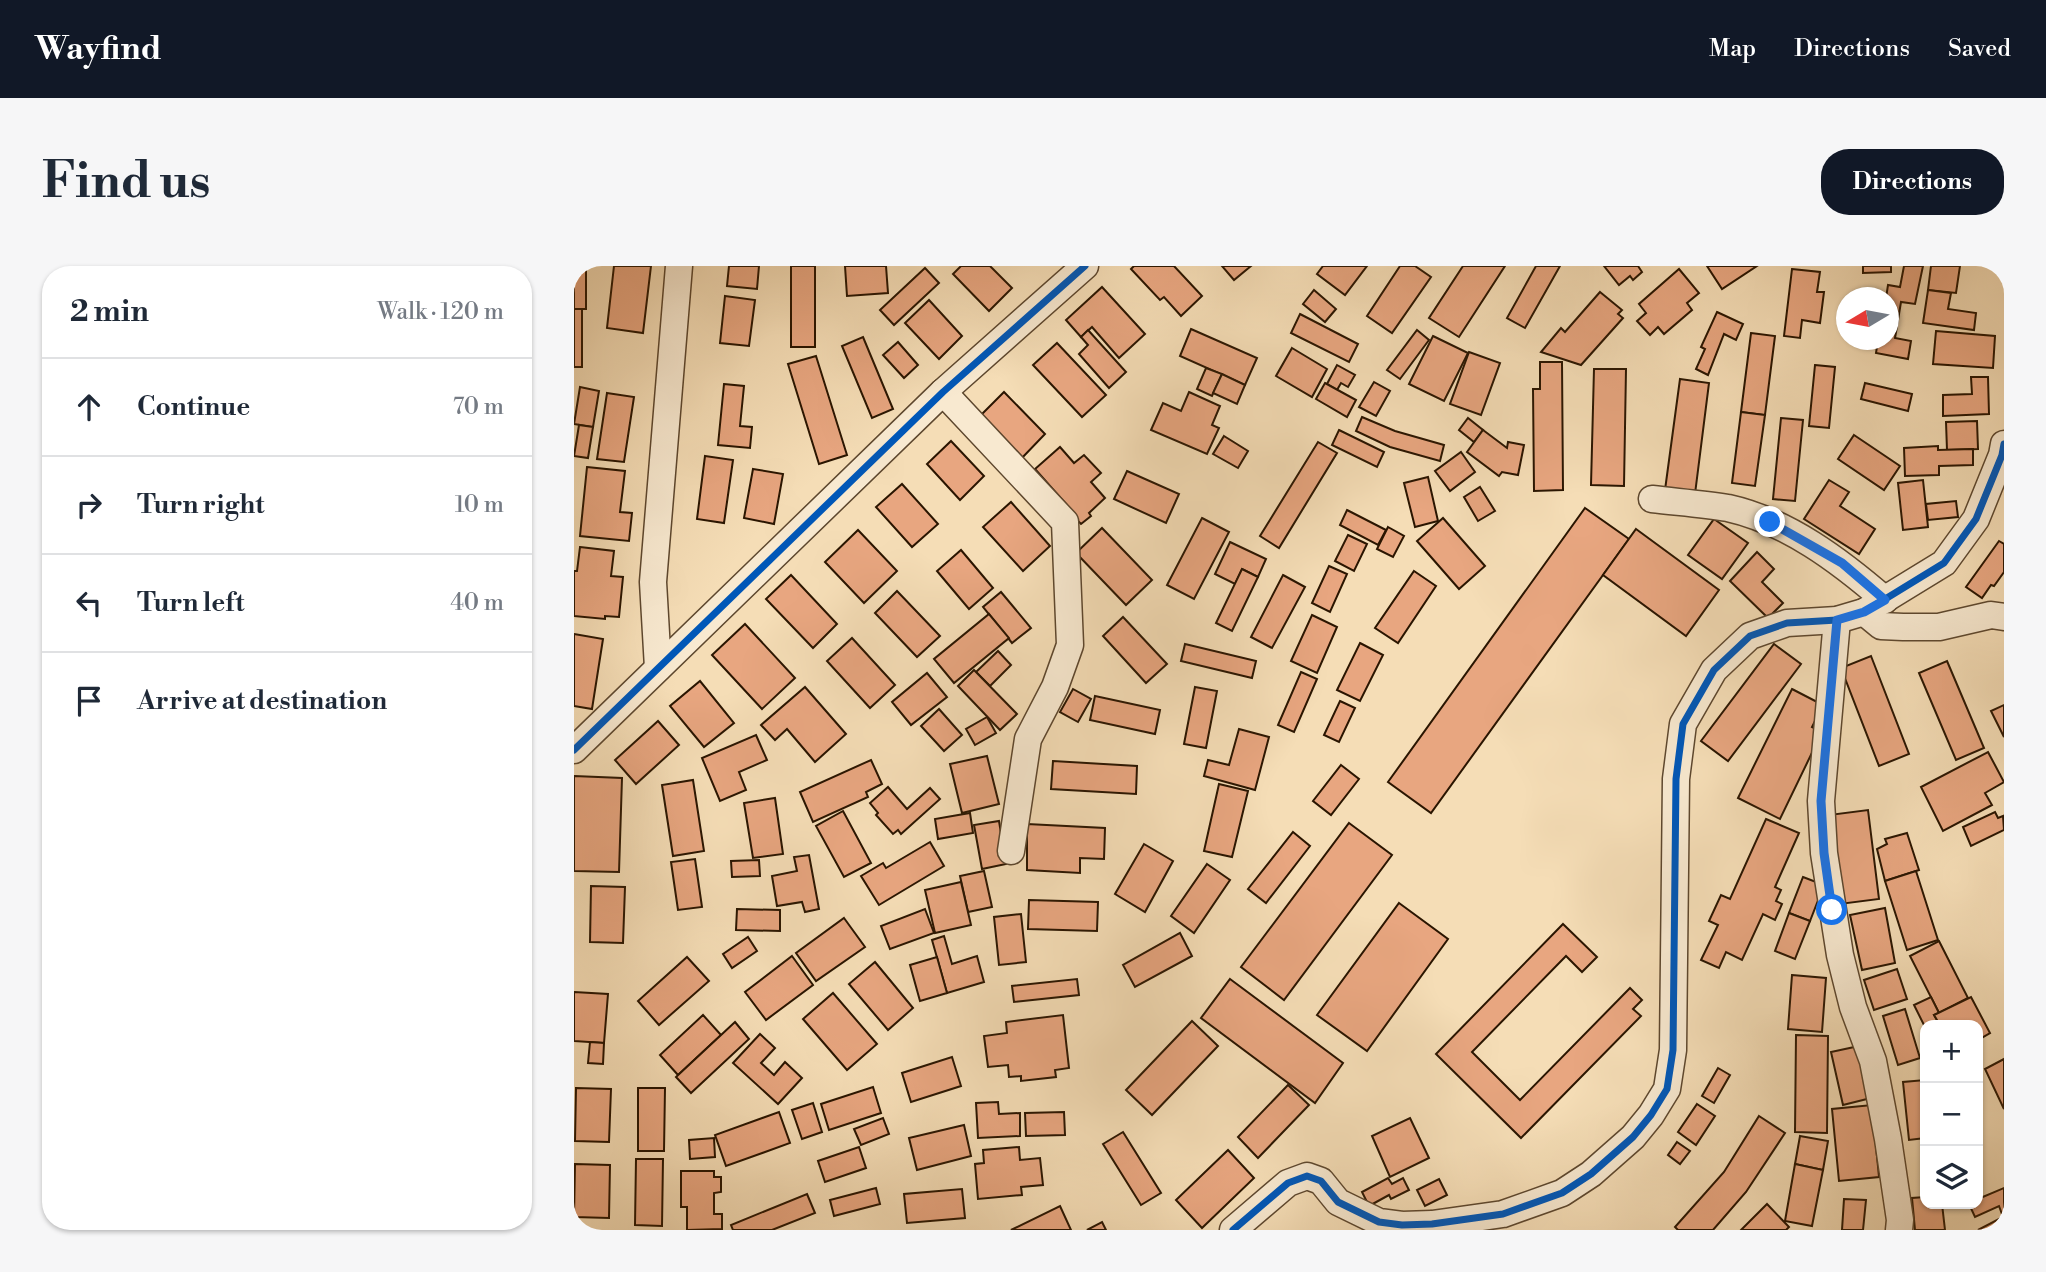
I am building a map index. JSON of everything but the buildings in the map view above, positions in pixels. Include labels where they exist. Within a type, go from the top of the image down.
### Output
[{"type":"street","points":[[658,668],[653,582],[679,266]]},
{"type":"street","points":[[574,750],[943,392],[1085,266]]},
{"type":"street","points":[[943,392],[1065,522],[1070,645],[1055,687],[1028,739],[1011,851]]},
{"type":"street","points":[[1233,1230],[1288,1183],[1307,1177],[1321,1181],[1338,1202],[1379,1222],[1432,1224],[1503,1214],[1562,1193],[1591,1174],[1633,1137],[1667,1089],[1673,1050],[1676,779],[1683,724],[1714,670],[1750,636],[1787,623],[1837,620],[1875,606],[1944,563],[1976,519],[2004,444]]},
{"type":"street","points":[[1652,499],[1728,509],[1770,522],[1842,563],[1875,606],[1881,626],[1939,627],[1991,615],[2004,617]]},
{"type":"street","points":[[1837,620],[1821,801],[1824,853],[1840,955],[1853,1007],[1873,1061],[1888,1139],[1900,1220],[1899,1230]]},
{"type":"cycle path","points":[[574,750],[943,392],[1085,266]]},
{"type":"cycle path","points":[[1233,1230],[1288,1183],[1307,1176],[1321,1181],[1338,1202],[1379,1222],[1402,1225],[1432,1224],[1503,1214],[1562,1193],[1591,1174],[1633,1137],[1667,1089],[1673,1050],[1676,779],[1683,724],[1714,670],[1750,636],[1787,623],[1837,620],[1864,612],[1944,563],[1976,519],[2004,444]]},
{"type":"route","points":[[1770,522],[1842,563],[1885,600],[1864,612],[1837,620],[1821,801],[1824,853],[1832,910]]}]
